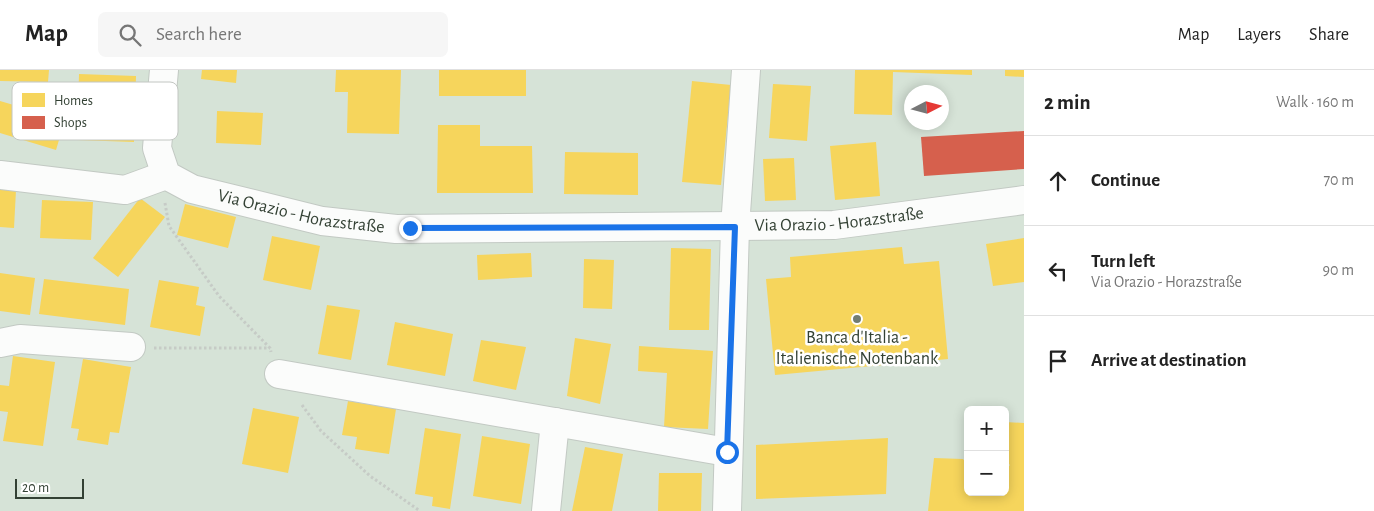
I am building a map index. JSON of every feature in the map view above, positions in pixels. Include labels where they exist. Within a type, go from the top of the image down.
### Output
[{"type":"street","points":[[726,511],[735,227],[746,70]]},
{"type":"street","points":[[0,175],[125,190],[166,175],[157,148],[158,140]]},
{"type":"street","name":"Via Orazio - Horazstraße","points":[[166,175],[192,188],[322,221],[396,228],[834,225],[1024,200]]},
{"type":"street","points":[[0,343],[20,340],[131,348]]},
{"type":"street","points":[[279,374],[727,452]]},
{"type":"street","points":[[546,511],[555,422]]},
{"type":"path","points":[[131,348],[270,348]]},
{"type":"shaded area","points":[[0,70],[1024,70],[1024,511],[0,511]]},
{"type":"building: Homes","points":[[0,70],[49,70],[48,82],[0,81]]},
{"type":"building: Homes","points":[[202,70],[237,70],[236,83],[201,79]]},
{"type":"building: Homes","points":[[336,70],[401,70],[399,134],[347,133],[348,92],[335,92]]},
{"type":"building: Homes","points":[[439,70],[526,70],[526,96],[439,96]]},
{"type":"building: Homes","points":[[855,70],[972,70],[972,75],[893,72],[892,115],[854,114]]},
{"type":"building: Homes","points":[[1005,70],[1024,70],[1024,77],[1005,76]]},
{"type":"building: Homes","points":[[79,74],[136,76],[136,82],[79,82]]},
{"type":"building: Homes","points":[[692,81],[731,85],[721,185],[682,182]]},
{"type":"building: Homes","points":[[773,84],[811,86],[807,141],[769,138]]},
{"type":"building: Homes","points":[[0,101],[12,105],[12,137],[0,133]]},
{"type":"building: Homes","points":[[217,111],[263,113],[261,145],[216,143]]},
{"type":"building: Homes","points":[[438,125],[480,125],[480,146],[532,146],[533,193],[437,193]]},
{"type":"building: Homes","points":[[23,140],[59,140],[56,150]]},
{"type":"building: Homes","points":[[77,140],[134,140],[134,142]]},
{"type":"building: Homes","points":[[876,142],[880,196],[835,200],[830,146]]},
{"type":"building: Homes","points":[[565,152],[638,153],[638,195],[564,194]]},
{"type":"building: Homes","points":[[794,158],[796,200],[765,201],[763,159]]},
{"type":"building: Homes","points":[[0,189],[16,190],[14,228],[0,227]]},
{"type":"building: Homes","points":[[140,198],[165,217],[118,277],[93,258]]},
{"type":"building: Homes","points":[[42,200],[93,202],[91,240],[40,238]]},
{"type":"building: Homes","points":[[185,204],[236,217],[228,248],[177,235]]},
{"type":"building: Homes","points":[[272,236],[320,246],[311,290],[263,280]]},
{"type":"building: Homes","points":[[1024,238],[1024,282],[993,286],[986,244]]},
{"type":"building: Homes","name":"Banca d'Italia - Italienische Notenbank","points":[[902,247],[904,264],[939,261],[948,359],[775,375],[766,279],[791,277],[790,257]]},
{"type":"building: Homes","points":[[671,248],[711,249],[709,330],[669,330]]},
{"type":"building: Homes","points":[[531,253],[532,277],[478,280],[477,255]]},
{"type":"building: Homes","points":[[584,259],[614,260],[612,309],[583,308]]},
{"type":"building: Homes","points":[[0,273],[35,278],[30,315],[0,311]]},
{"type":"building: Homes","points":[[44,279],[129,289],[125,325],[39,314]]},
{"type":"building: Homes","points":[[159,280],[199,287],[196,305],[205,307],[200,336],[150,327]]},
{"type":"building: Homes","points":[[327,305],[360,310],[351,360],[318,354]]},
{"type":"building: Homes","points":[[395,322],[453,334],[445,376],[387,365]]},
{"type":"building: Homes","points":[[575,338],[611,344],[600,404],[567,396]]},
{"type":"building: Homes","points":[[481,340],[526,347],[516,390],[473,381]]},
{"type":"building: Homes","points":[[639,346],[713,351],[708,429],[664,427],[667,373],[638,371]]},
{"type":"building: Homes","points":[[13,356],[55,362],[43,446],[3,441],[8,412],[0,411],[0,385],[9,386]]},
{"type":"building: Homes","points":[[83,359],[131,367],[119,433],[110,432],[108,445],[77,440],[79,429],[71,428]]},
{"type":"building: Homes","points":[[348,401],[396,409],[389,454],[355,449],[357,437],[342,435]]},
{"type":"building: Homes","points":[[253,408],[299,417],[288,473],[242,464]]},
{"type":"building: Homes","points":[[1009,422],[1024,423],[1024,511],[928,511],[934,458],[964,460],[964,496],[1009,496]]},
{"type":"building: Homes","points":[[425,428],[461,434],[450,509],[432,506],[433,497],[415,494]]},
{"type":"building: Homes","points":[[482,436],[530,444],[521,504],[473,496]]},
{"type":"building: Homes","points":[[888,438],[886,494],[756,499],[756,445]]},
{"type":"building: Homes","points":[[585,447],[623,454],[612,511],[572,511]]},
{"type":"building: Homes","points":[[659,473],[702,473],[701,511],[658,511]]},
{"type":"building: Shops","points":[[1024,131],[1024,169],[924,176],[921,137]]},
{"type":"place","name":"Banca d'Italia - Italienische Notenbank","points":[[857,319]]},
{"type":"route","points":[[410,228],[735,227],[727,452]]}]
